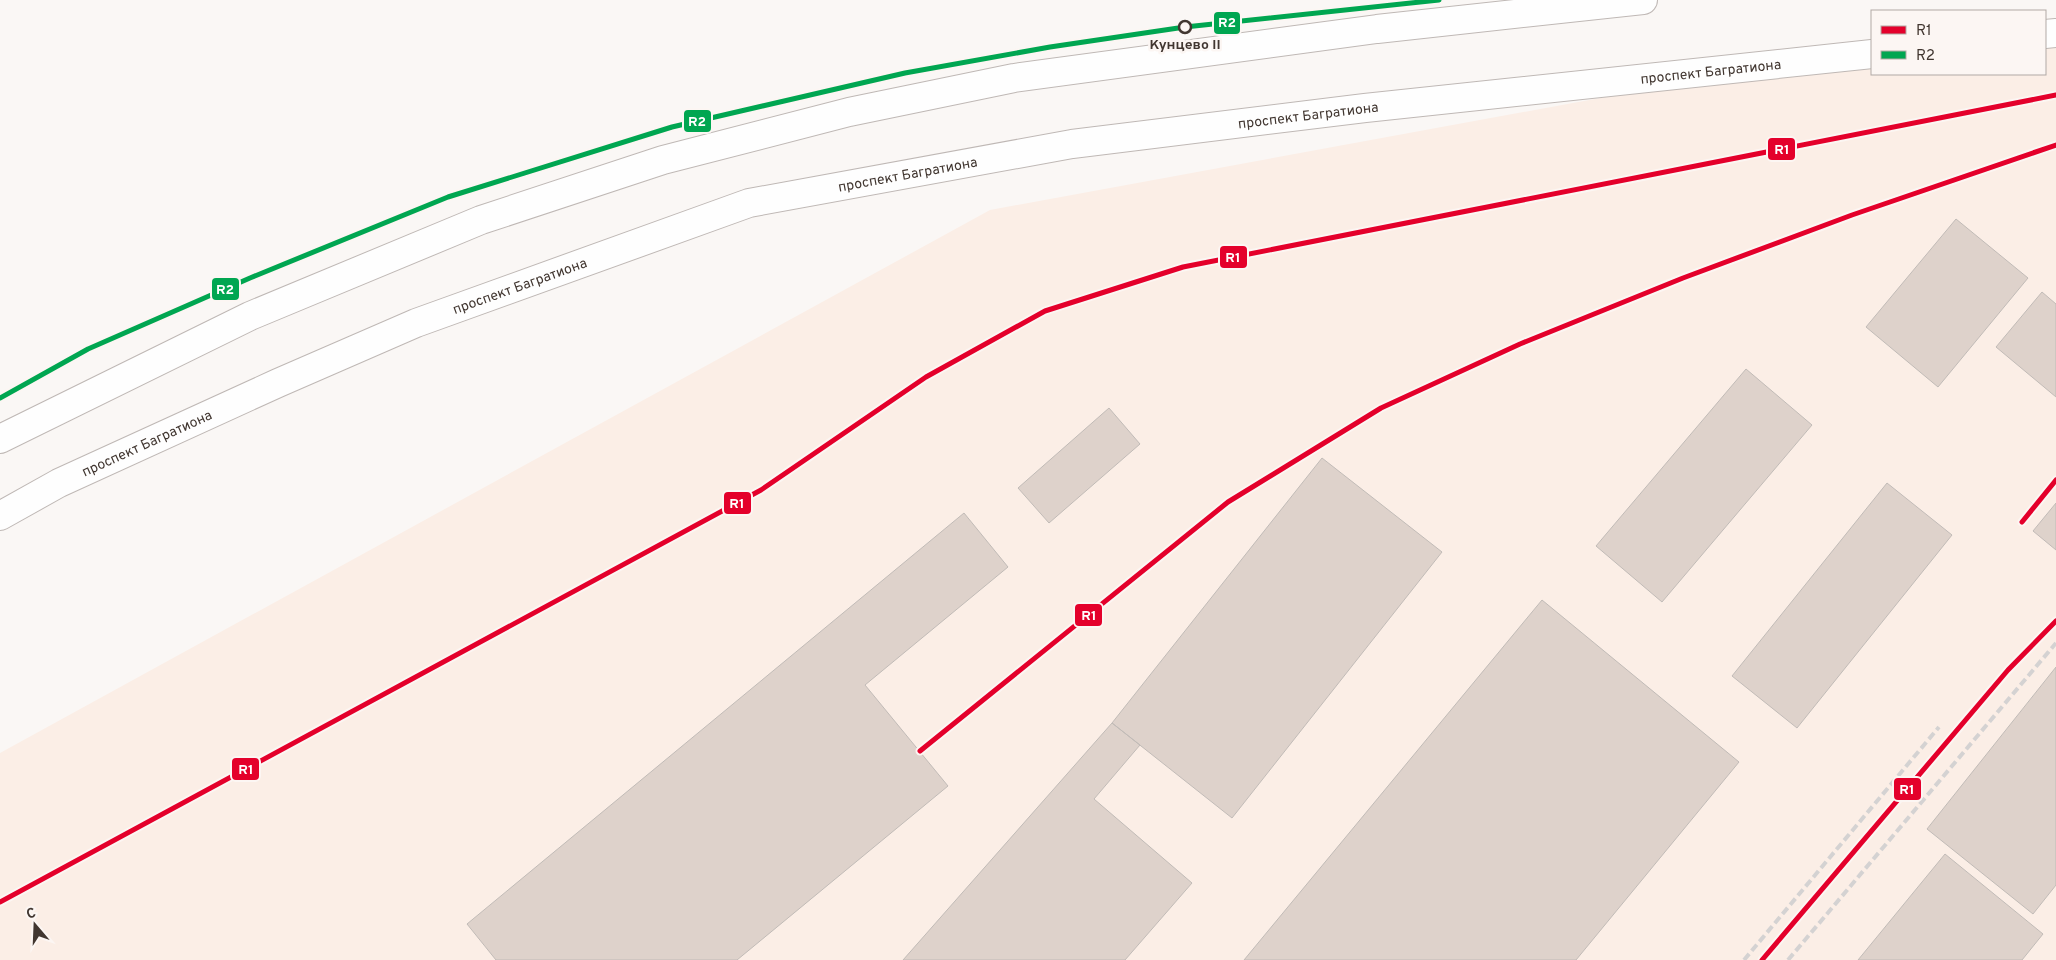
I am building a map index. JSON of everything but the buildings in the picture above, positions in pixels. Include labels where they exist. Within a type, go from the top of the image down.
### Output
[{"type":"main road","points":[[0,439],[55,410],[259,312],[481,220],[664,160],[848,112],[1014,78],[1377,29],[1642,0]]},
{"type":"main road","name":"проспект Багратиона","points":[[0,516],[67,479],[416,323],[748,203],[1072,144],[1365,108],[1871,54]]},
{"type":"shaded area","points":[[2056,22],[2056,960],[0,960],[0,753],[990,210],[1871,48],[1871,75],[2046,75],[2046,23]]},
{"type":"railway","points":[[0,902],[761,490],[926,377],[1045,311],[1183,267],[2056,95]]},
{"type":"railway","points":[[920,751],[1228,502],[1381,408],[1520,344],[1683,278],[1852,215],[2056,145]]},
{"type":"railway","points":[[2022,522],[2056,480]]},
{"type":"railway","points":[[1762,960],[2008,670],[2056,621]]},
{"type":"railway","points":[[1788,960],[2056,643]]},
{"type":"railway","points":[[1744,960],[1939,727]]},
{"type":"transit line","name":"R2","points":[[0,398],[88,349],[250,278],[448,197],[672,127],[905,73],[1050,47],[1185,27],[1439,0]]},
{"type":"transit line","name":"R1","points":[[0,902],[761,490],[926,377],[1045,311],[1183,267],[2056,95]]},
{"type":"transit line","name":"R1","points":[[920,751],[1228,502],[1381,408],[1520,344],[1683,278],[1852,215],[2056,145]]},
{"type":"transit line","name":"R1","points":[[2022,522],[2056,480]]},
{"type":"transit line","name":"R1","points":[[1762,960],[2008,670],[2056,621]]},
{"type":"place","name":"Кунцево II","points":[[1185,27]]}]
